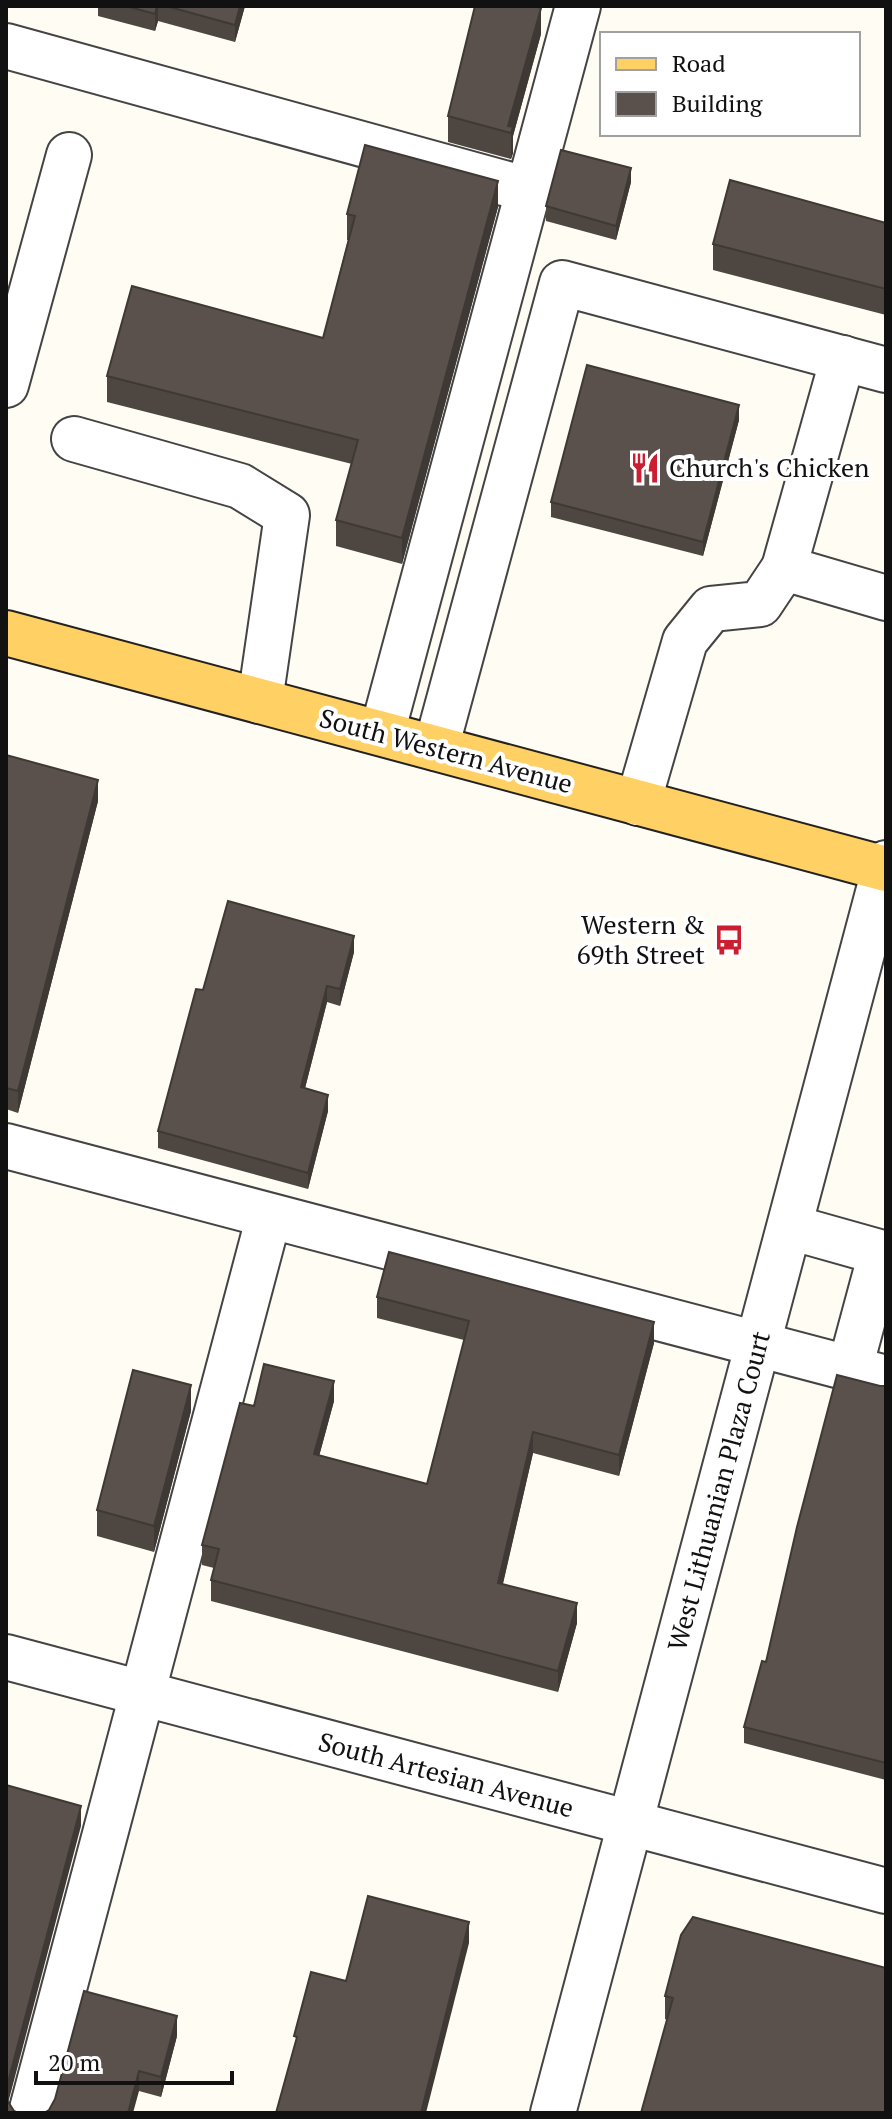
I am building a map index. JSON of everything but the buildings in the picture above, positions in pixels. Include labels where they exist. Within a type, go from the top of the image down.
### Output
[{"type":"main road","name":"South Western Avenue","points":[[6,633],[885,867]]},
{"type":"street","points":[[382,733],[578,6]]},
{"type":"street","points":[[6,46],[529,190]]},
{"type":"street","points":[[6,385],[69,155]]},
{"type":"street","points":[[436,748],[562,283],[886,370]]},
{"type":"street","points":[[638,803],[685,641],[711,609],[760,604],[784,568],[843,358]]},
{"type":"street","points":[[74,439],[240,486],[287,515],[260,701]]},
{"type":"street","points":[[784,568],[886,598]]},
{"type":"street","name":"West Lithuanian Plaza Court","points":[[553,2113],[885,867]]},
{"type":"street","points":[[6,1146],[868,1373],[884,1254],[790,1227]]},
{"type":"street","points":[[31,2113],[269,1216]]},
{"type":"street","name":"South Artesian Avenue","points":[[6,1657],[886,1891]]},
{"type":"place","name":"Church's Chicken","points":[[645,468]]},
{"type":"place","name":"Western & 69th Street","points":[[729,940]]}]
